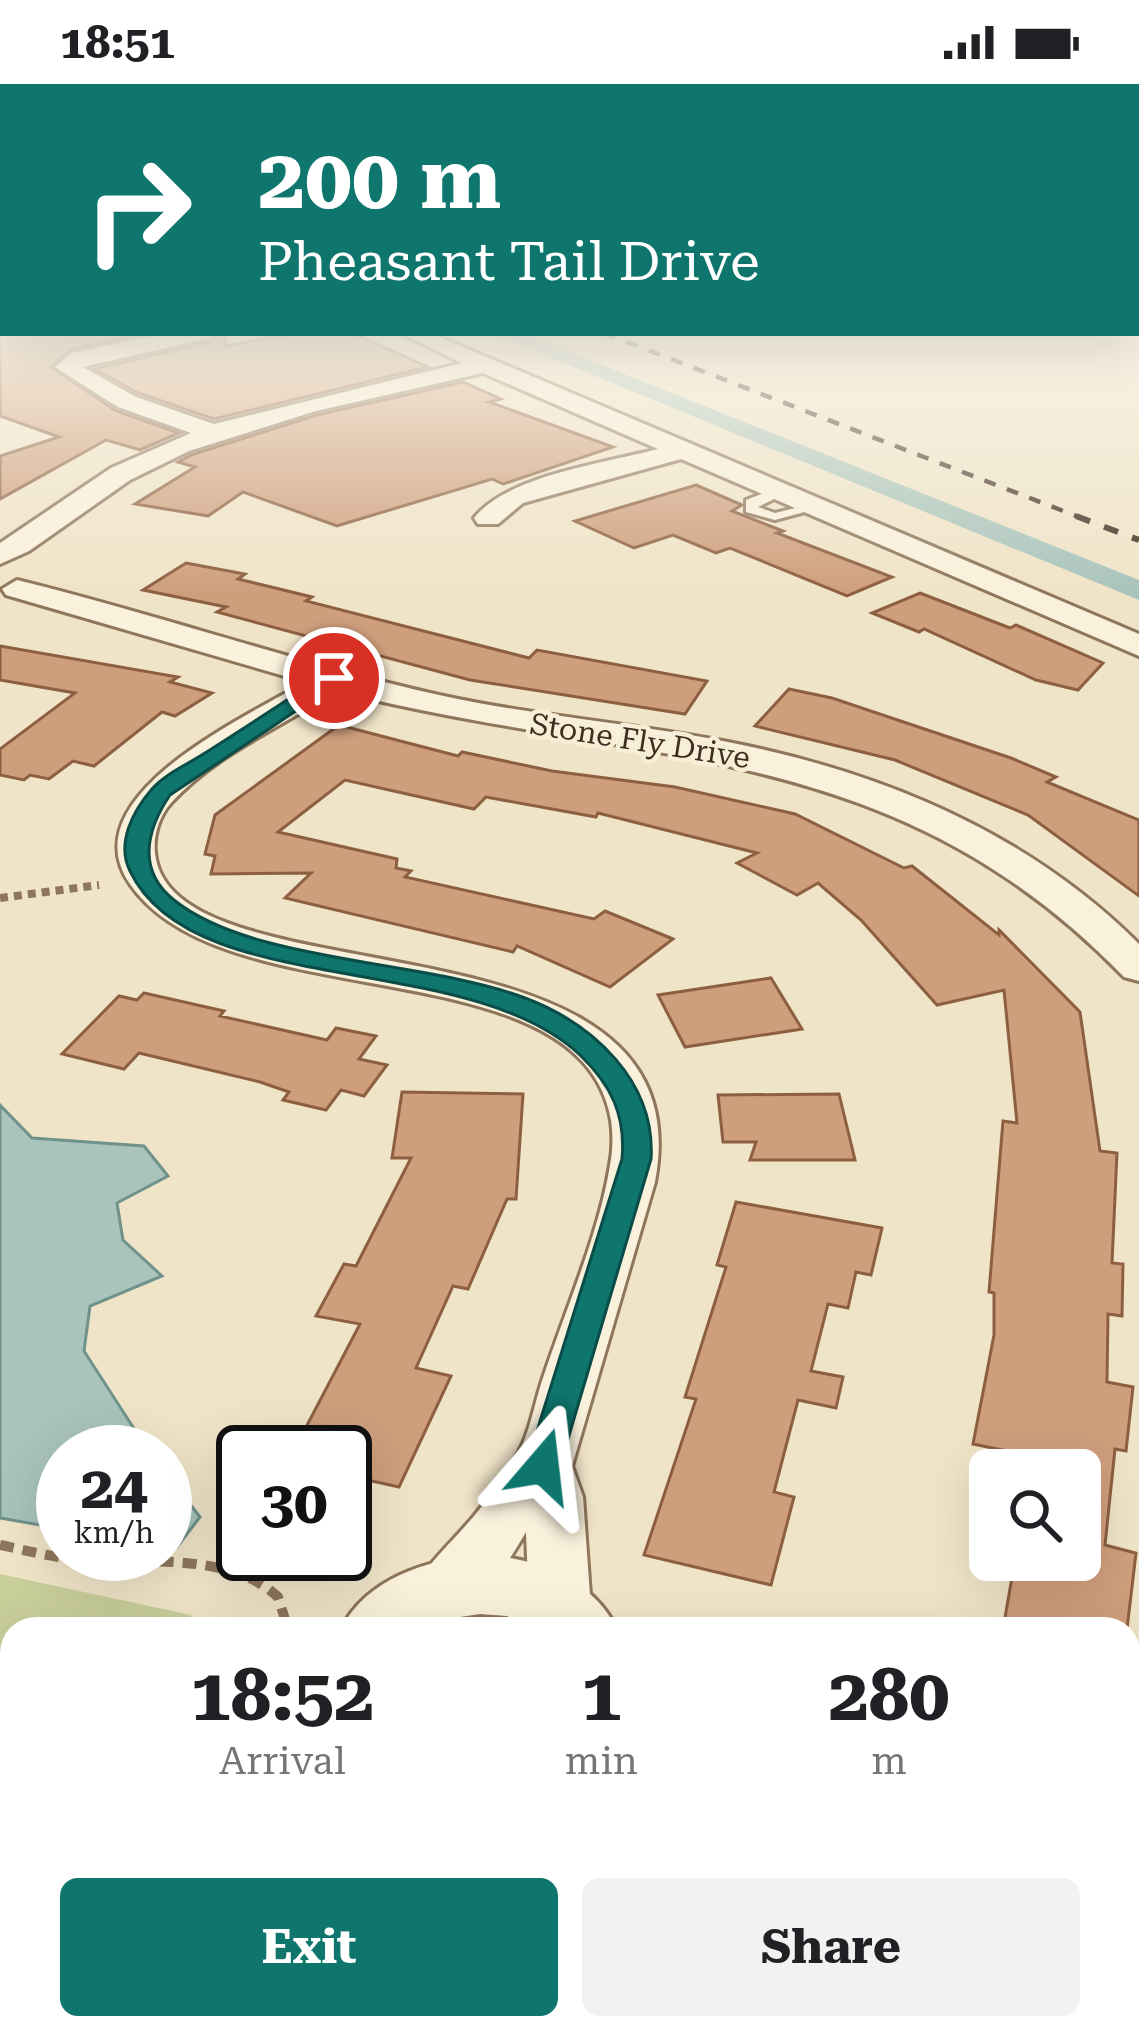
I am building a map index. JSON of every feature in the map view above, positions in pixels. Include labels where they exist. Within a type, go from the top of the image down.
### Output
[{"type":"street","points":[[147,409],[215,433]]},
{"type":"street","points":[[5,588],[30,540],[108,480],[215,433],[310,409]]},
{"type":"street","points":[[588,409],[1139,646]]},
{"type":"street","points":[[488,518],[513,497],[683,450]]},
{"type":"street","name":"Stone Fly Drive","points":[[5,588],[334,678],[509,719],[732,753],[857,788],[944,824],[1022,866],[1080,911],[1139,968]]},
{"type":"street","points":[[334,678],[162,790],[140,823],[135,858],[152,892],[166,907],[214,933],[274,950],[463,987],[518,1004],[569,1030],[612,1070],[627,1092],[638,1137],[636,1159],[543,1466],[521,1490],[494,1536],[448,1587]]},
{"type":"street","points":[[543,1466],[554,1497],[570,1617]]},
{"type":"street","points":[[394,1617],[418,1598],[448,1587],[508,1586],[566,1617]]},
{"type":"path","points":[[0,898],[99,885]]},
{"type":"path","points":[[0,1545],[67,1558],[240,1576],[279,1596],[287,1617]]},
{"type":"green space","points":[[0,1574],[191,1615],[191,1617],[0,1617]]},
{"type":"water","points":[[0,1105],[32,1138],[144,1146],[168,1176],[117,1203],[123,1240],[162,1276],[90,1306],[84,1351],[132,1425],[36,1425],[36,1524],[0,1518]]},
{"type":"building","points":[[0,409],[113,409],[179,433],[140,450],[106,440],[0,499],[0,456],[59,437],[0,416]]},
{"type":"building","points":[[185,409],[254,409],[214,419]]},
{"type":"building","points":[[343,409],[509,409],[613,447],[503,484],[492,479],[337,526],[243,492],[208,516],[135,504],[195,467],[178,462],[191,455]]},
{"type":"building","points":[[696,485],[742,505],[732,511],[783,531],[777,533],[892,577],[847,596],[730,548],[716,553],[673,535],[634,548],[575,521]]},
{"type":"building","points":[[186,563],[245,574],[238,579],[529,658],[537,650],[707,681],[685,714],[470,680],[217,612],[226,607],[143,590]]},
{"type":"building","points":[[920,593],[1010,628],[1016,625],[1103,663],[1078,690],[1036,680],[924,629],[919,632],[872,613]]},
{"type":"building","points":[[0,646],[178,677],[170,682],[212,693],[175,716],[162,712],[94,766],[73,761],[49,779],[0,775],[0,749],[75,693],[0,680]]},
{"type":"building","points":[[789,689],[832,698],[1011,758],[1056,777],[1047,782],[1139,820],[1139,896],[1028,815],[895,760],[755,726]]},
{"type":"building","points":[[339,725],[458,756],[462,752],[552,771],[675,787],[795,814],[904,868],[912,866],[999,935],[999,930],[1080,1012],[1100,1151],[1117,1153],[1112,1263],[1123,1264],[1122,1316],[1108,1314],[1107,1382],[1133,1387],[1126,1451],[1115,1449],[1105,1545],[1136,1553],[1128,1617],[1005,1617],[1011,1581],[1101,1581],[1101,1449],[997,1449],[973,1444],[994,1335],[994,1293],[989,1292],[1003,1121],[1017,1123],[1004,990],[937,1005],[861,920],[818,883],[797,895],[737,863],[757,853],[598,813],[596,817],[486,797],[474,809],[345,780],[278,832],[397,859],[396,868],[411,871],[405,877],[594,919],[605,911],[673,939],[610,987],[517,946],[513,952],[285,898],[311,873],[211,874],[215,856],[205,854],[215,815]]},
{"type":"building","points":[[771,978],[802,1029],[685,1047],[658,995]]},
{"type":"building","points":[[144,993],[327,1040],[336,1028],[376,1036],[359,1059],[387,1065],[364,1096],[341,1090],[326,1110],[283,1100],[289,1092],[260,1082],[139,1053],[124,1069],[62,1054],[119,996],[137,1000]]},
{"type":"building","points":[[402,1092],[523,1094],[516,1199],[507,1199],[468,1289],[453,1286],[416,1368],[451,1376],[399,1487],[372,1481],[372,1425],[307,1425],[360,1324],[316,1316],[344,1264],[356,1266],[411,1158],[392,1158]]},
{"type":"building","points":[[839,1094],[855,1160],[750,1160],[756,1142],[723,1142],[718,1095]]},
{"type":"building","points":[[736,1202],[882,1228],[871,1275],[856,1272],[848,1308],[828,1304],[811,1371],[843,1377],[836,1408],[798,1400],[774,1492],[794,1497],[771,1585],[644,1555],[696,1399],[685,1397],[726,1267],[717,1265]]},
{"type":"waterway","points":[[690,409],[1139,591]]},
{"type":"railway","points":[[801,409],[1084,519]]},
{"type":"railway","points":[[1076,516],[1139,540]]},
{"type":"route","points":[[334,678],[162,790],[140,823],[135,858],[152,892],[188,921],[242,943],[463,987],[518,1004],[569,1030],[612,1070],[627,1092],[638,1137],[631,1182],[543,1466]]}]
